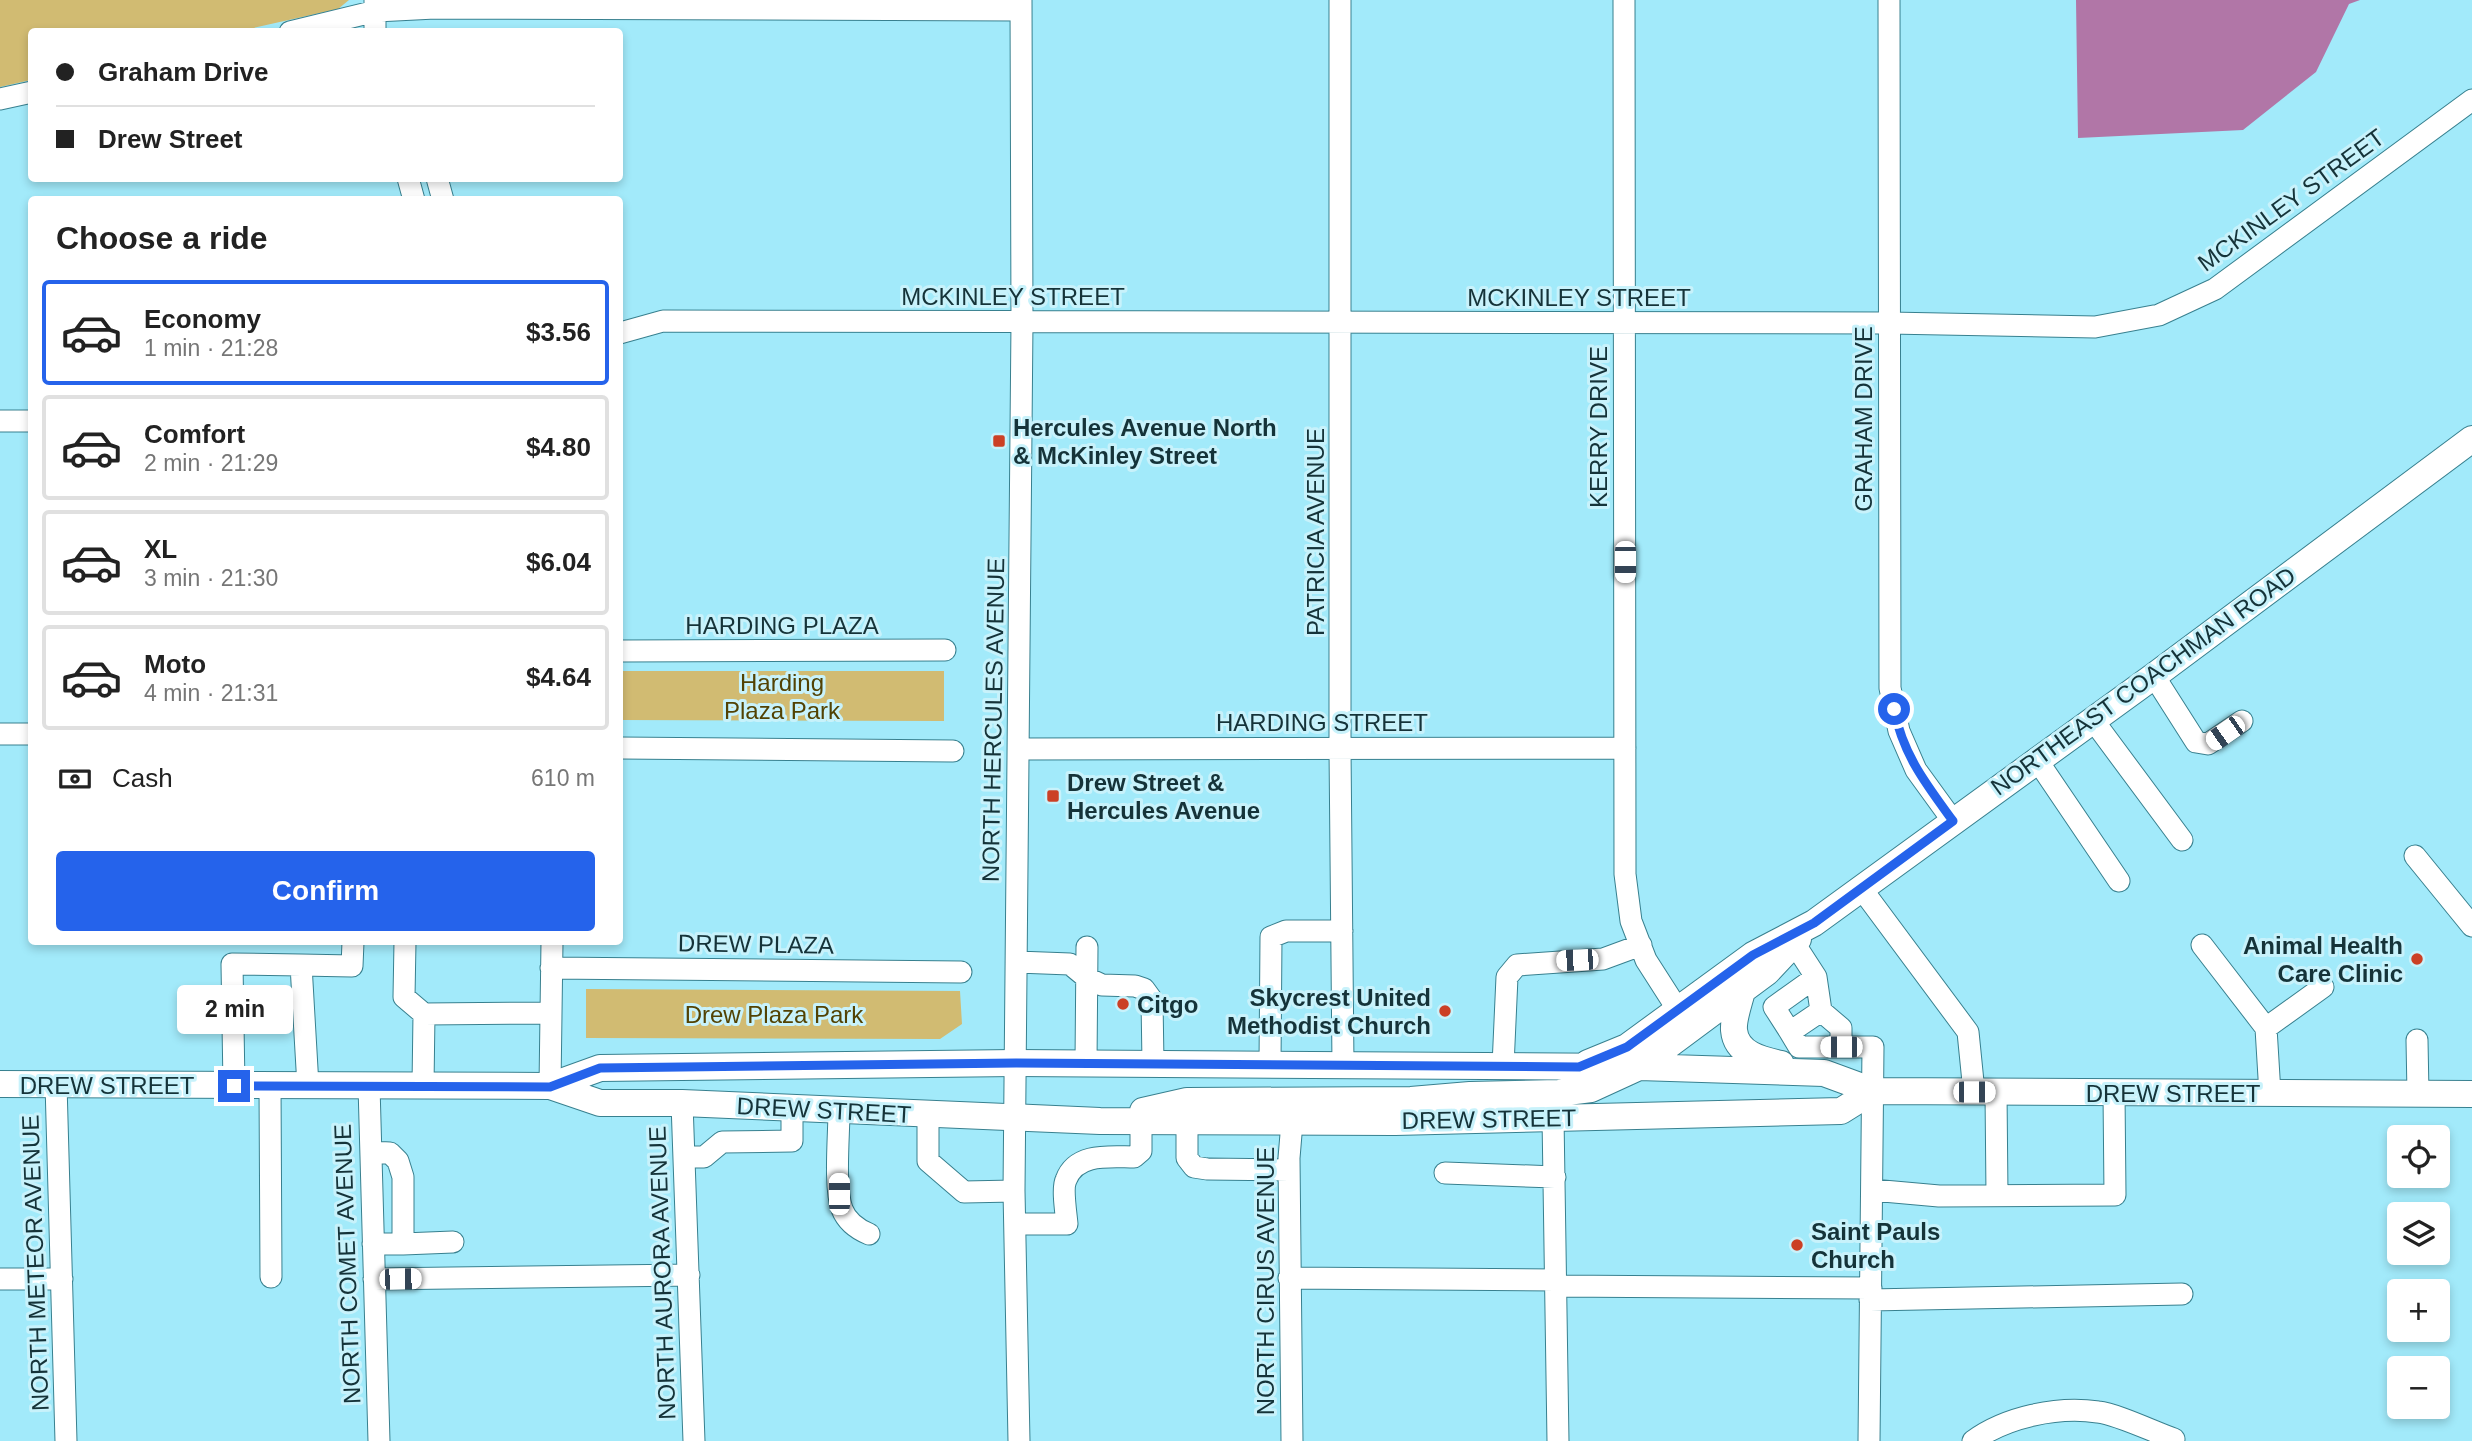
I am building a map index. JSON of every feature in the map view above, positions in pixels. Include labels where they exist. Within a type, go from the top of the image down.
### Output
[{"type":"main road","name":"NORTHEAST COACHMAN ROAD","points":[[1639,1067],[1767,972],[1814,923],[2470,446]]},
{"type":"main road","name":"NORTHEAST COACHMAN ROAD","points":[[1579,1067],[1627,1047],[1753,955],[1814,923]]},
{"type":"main road","points":[[1742,991],[1734,1031],[1741,1046],[1756,1059],[1824,1073]]},
{"type":"main road","name":"DREW STREET","points":[[550,1087],[600,1068],[1153,1063],[1639,1067],[1824,1073],[1873,1091],[2472,1094]]},
{"type":"main road","points":[[1298,1111],[1314,1091],[1325,1085],[1340,1082],[1410,1081],[1466,1066]]},
{"type":"main road","name":"DREW STREET","points":[[1298,1111],[1470,1095],[1559,1093],[1591,1089],[1639,1067]]},
{"type":"main road","name":"DREW STREET","points":[[0,1084],[550,1087],[600,1103],[682,1103],[1100,1121],[1186,1111],[1553,1117],[1841,1111],[1873,1091]]},
{"type":"street","name":"PATRICIA AVENUE","points":[[1340,0],[1340,749],[1343,1065]]},
{"type":"street","name":"KERRY DRIVE","points":[[1624,0],[1625,874],[1631,920],[1646,960],[1678,1010]]},
{"type":"street","name":"GRAHAM DRIVE","points":[[1889,0],[1890,688],[1899,731],[1916,770],[1953,821]]},
{"type":"street","points":[[309,28],[375,14],[435,8],[1021,5]]},
{"type":"street","name":"NORTH HERCULES AVENUE","points":[[1019,1441],[1014,1191],[1023,322],[1021,5]]},
{"type":"street","points":[[375,14],[387,28]]},
{"type":"street","points":[[0,99],[28,93]]},
{"type":"street","name":"MCKINLEY STREET","points":[[623,332],[663,321],[1889,323],[2095,327],[2159,315],[2215,289],[2472,100]]},
{"type":"street","points":[[0,421],[28,421]]},
{"type":"street","name":"HARDING PLAZA","points":[[623,651],[945,650]]},
{"type":"street","points":[[2154,676],[2196,741],[2208,744],[2242,721]]},
{"type":"street","points":[[2093,720],[2182,840]]},
{"type":"street","points":[[0,734],[28,734]]},
{"type":"street","points":[[623,748],[953,751]]},
{"type":"street","name":"HARDING STREET","points":[[1019,749],[1625,748]]},
{"type":"street","points":[[2037,760],[2119,881]]},
{"type":"street","points":[[2415,856],[2472,926]]},
{"type":"street","points":[[1861,888],[1968,1032],[1985,1092],[1997,1195]]},
{"type":"street","points":[[1270,1064],[1271,937],[1286,931],[1342,931]]},
{"type":"street","points":[[1794,943],[1816,977],[1821,1011],[1841,1028],[1841,1047]]},
{"type":"street","points":[[234,1086],[232,964],[352,965],[353,945]]},
{"type":"street","points":[[405,945],[404,997],[424,1014],[551,1013]]},
{"type":"street","points":[[550,1087],[552,945]]},
{"type":"street","points":[[1503,1066],[1507,977],[1517,965],[1603,959],[1641,945]]},
{"type":"street","points":[[2202,945],[2266,1028],[2270,1094]]},
{"type":"street","points":[[1086,1063],[1087,947]]},
{"type":"street","points":[[1017,962],[1070,964],[1087,978],[1102,985],[1135,986],[1144,989],[1152,1000],[1153,1063]]},
{"type":"street","points":[[301,965],[308,1086]]},
{"type":"street","name":"DREW PLAZA","points":[[551,968],[961,972]]},
{"type":"street","points":[[1816,977],[1774,1007],[1800,1047],[1873,1047],[1869,1441]]},
{"type":"street","points":[[2266,1028],[2323,986]]},
{"type":"street","points":[[1790,1032],[1821,1011]]},
{"type":"street","points":[[423,1086],[424,1014]]},
{"type":"street","points":[[2417,1040],[2418,1094]]},
{"type":"street","name":"NORTH METEOR AVENUE","points":[[56,1084],[66,1441]]},
{"type":"street","points":[[270,1086],[271,1277]]},
{"type":"street","name":"NORTH COMET AVENUE","points":[[369,1086],[379,1441]]},
{"type":"street","points":[[1872,1190],[1939,1196],[2115,1195],[2114,1093]]},
{"type":"street","name":"NORTH AURORA AVENUE","points":[[682,1103],[694,1441]]},
{"type":"street","points":[[740,1106],[741,1142]]},
{"type":"street","points":[[684,1157],[704,1157],[722,1142],[792,1142],[792,1108]]},
{"type":"street","points":[[839,1111],[839,1194],[842,1209],[849,1221],[869,1234]]},
{"type":"street","points":[[1186,1111],[1187,1158],[1194,1167],[1289,1170]]},
{"type":"street","name":"NORTH CIRUS AVENUE","points":[[1292,1441],[1289,1170],[1298,1111]]},
{"type":"street","points":[[928,1115],[928,1161],[964,1192],[1014,1191]]},
{"type":"street","points":[[1015,1224],[1067,1224],[1065,1180],[1076,1165],[1094,1157],[1134,1157],[1141,1151],[1141,1116]]},
{"type":"street","points":[[1553,1117],[1558,1441]]},
{"type":"street","points":[[371,1152],[390,1153],[398,1161],[403,1177],[403,1244]]},
{"type":"street","points":[[1445,1173],[1555,1177]]},
{"type":"street","points":[[373,1244],[453,1242]]},
{"type":"street","points":[[374,1279],[689,1275]]},
{"type":"street","points":[[1289,1278],[1556,1283],[1871,1294],[2182,1294]]},
{"type":"street","points":[[0,1279],[62,1279]]},
{"type":"street","points":[[1973,1441],[1985,1433],[2045,1411],[2099,1412],[2174,1439]]},
{"type":"green space","points":[[0,0],[349,0],[338,9],[253,28],[28,28],[28,81],[0,87]]},
{"type":"green space","name":"Harding Plaza Park","points":[[623,671],[944,671],[944,721],[623,720]]},
{"type":"green space","name":"Drew Plaza Park","points":[[586,989],[960,991],[962,1024],[940,1039],[586,1038]]},
{"type":"shaded area","points":[[2076,0],[2360,0],[2349,4],[2316,72],[2243,130],[2078,138]]},
{"type":"place","name":"Hercules Avenue North & McKinley Street","points":[[999,441]]},
{"type":"place","name":"Drew Street & Hercules Avenue","points":[[1053,796]]},
{"type":"place","name":"Animal Health Care Clinic","points":[[2417,959]]},
{"type":"place","name":"Citgo","points":[[1123,1004]]},
{"type":"place","name":"Skycrest United Methodist Church","points":[[1445,1011]]},
{"type":"place","name":"Saint Pauls Church","points":[[1797,1245]]},
{"type":"route","points":[[234,1086],[550,1087],[600,1068],[1016,1063],[1579,1067],[1627,1047],[1753,955],[1814,923],[1953,821],[1916,770],[1899,731],[1894,709]]}]
